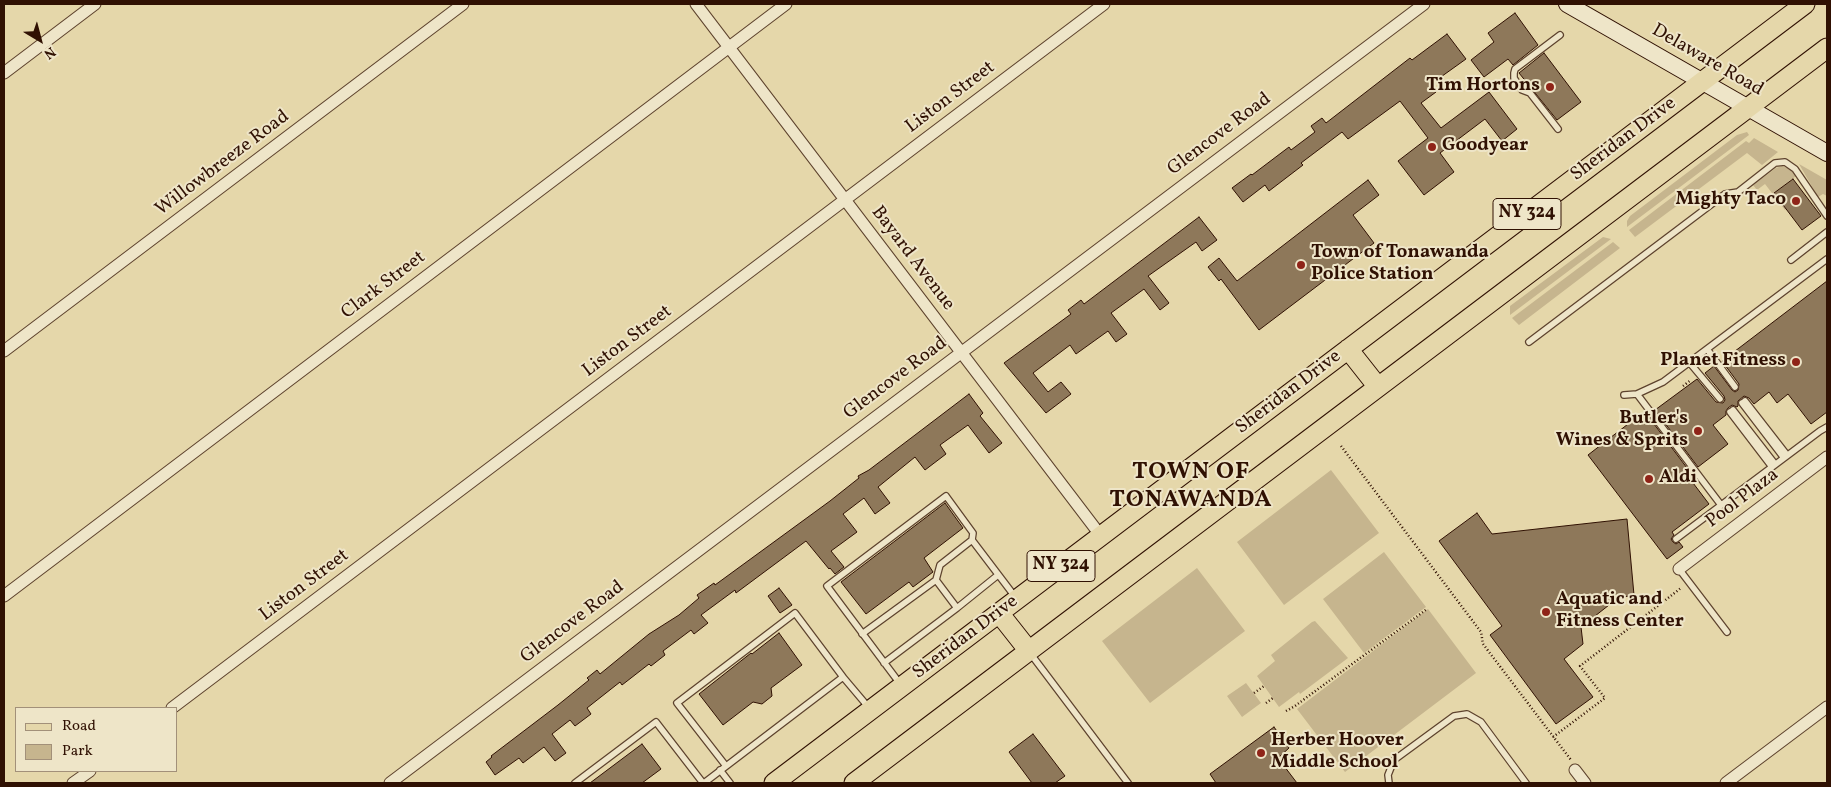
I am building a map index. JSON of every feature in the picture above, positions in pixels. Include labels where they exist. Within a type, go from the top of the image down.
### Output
[{"type":"main road","name":"Sheridan Drive","points":[[781,781],[902,686],[1805,4]]},
{"type":"main road","name":"NY 324","points":[[854,783],[1827,48]]},
{"type":"main road","points":[[1348,349],[1378,387]]},
{"type":"main road","points":[[999,613],[1029,651]]},
{"type":"street","points":[[4,73],[96,4]]},
{"type":"street","name":"Willowbreeze Road","points":[[4,351],[463,4]]},
{"type":"street","name":"Bayard Avenue","points":[[696,4],[1101,536]]},
{"type":"street","name":"Clark Street","points":[[4,596],[786,4]]},
{"type":"street","name":"Liston Street","points":[[173,707],[1104,4]]},
{"type":"street","name":"Glencove Road","points":[[390,783],[1424,4]]},
{"type":"street","name":"Delaware Road","points":[[1567,4],[1827,153]]},
{"type":"street","name":"Pool Plaza","points":[[1679,569],[1827,457]]},
{"type":"street","points":[[1726,783],[1827,707]]},
{"type":"street","points":[[1575,770],[1585,783]]},
{"type":"street","points":[[73,783],[89,772]]},
{"type":"lane","points":[[1558,129],[1530,93],[1522,90],[1514,78],[1514,74],[1515,68],[1560,35]]},
{"type":"lane","points":[[1529,342],[1725,194],[1738,192],[1775,163],[1785,162],[1794,169],[1827,216]]},
{"type":"lane","points":[[1791,260],[1827,232]]},
{"type":"lane","points":[[1624,395],[1637,394],[1663,382],[1827,260]]},
{"type":"lane","points":[[1707,349],[1734,389]]},
{"type":"lane","points":[[1689,362],[1710,389],[1721,398]]},
{"type":"lane","points":[[1637,394],[1721,505]]},
{"type":"lane","points":[[1744,402],[1786,457]]},
{"type":"lane","points":[[1732,411],[1773,466]]},
{"type":"lane","points":[[1676,539],[1827,426]]},
{"type":"lane","points":[[862,634],[936,580],[940,565],[972,540],[974,532],[946,496],[827,586],[862,634],[902,686]]},
{"type":"lane","points":[[972,540],[1017,600]]},
{"type":"lane","points":[[1679,569],[1727,632]]},
{"type":"lane","points":[[884,663],[998,575]]},
{"type":"lane","points":[[936,580],[957,608]]},
{"type":"lane","points":[[726,766],[677,703],[795,613],[843,677],[871,710]]},
{"type":"lane","points":[[1029,651],[1128,783]]},
{"type":"lane","points":[[575,783],[656,722],[703,783],[843,677]]},
{"type":"lane","points":[[1389,783],[1388,775],[1394,760],[1454,716],[1467,714],[1481,722],[1526,783]]},
{"type":"lane","points":[[720,770],[730,783]]},
{"type":"path","points":[[1683,386],[1696,376]]},
{"type":"path","points":[[1341,446],[1481,632],[1483,644],[1574,765],[1575,770]]},
{"type":"path","points":[[1553,737],[1604,698],[1580,666],[1681,588]]},
{"type":"path","points":[[1286,711],[1303,701],[1427,609]]},
{"type":"path","points":[[1254,693],[1264,686]]},
{"type":"path","points":[[1266,703],[1273,698]]},
{"type":"green space","points":[[1747,132],[1749,135],[1627,227],[1627,221],[1630,216],[1737,135]]},
{"type":"green space","points":[[1754,138],[1778,152],[1762,165],[1747,153],[1635,237],[1629,230],[1746,141],[1749,143]]},
{"type":"green space","points":[[1799,164],[1827,180],[1827,196],[1823,194],[1818,197]]},
{"type":"green space","points":[[1782,166],[1790,169],[1796,176],[1774,193],[1787,209],[1785,210],[1765,184],[1757,190],[1753,185],[1776,168]]},
{"type":"green space","points":[[1603,237],[1611,239],[1510,315],[1510,306]]},
{"type":"green space","points":[[1613,242],[1620,248],[1519,325],[1512,318]]},
{"type":"green space","points":[[1331,470],[1379,533],[1284,605],[1237,542]]},
{"type":"green space","points":[[1384,552],[1426,607],[1364,653],[1323,599]]},
{"type":"green space","points":[[1197,568],[1245,631],[1150,703],[1102,641]]},
{"type":"green space","points":[[1428,609],[1476,673],[1345,772],[1297,709]]},
{"type":"green space","points":[[1315,621],[1348,658],[1300,694],[1299,692],[1279,707],[1257,676],[1275,661],[1271,655]]},
{"type":"green space","points":[[1246,683],[1261,703],[1242,717],[1227,696]]},
{"type":"building","points":[[1515,13],[1538,45],[1513,65],[1508,59],[1484,77],[1471,60],[1494,42],[1488,33]]},
{"type":"building","points":[[1447,34],[1466,59],[1431,84],[1436,92],[1421,103],[1441,128],[1489,92],[1517,129],[1502,141],[1485,119],[1440,153],[1454,172],[1424,195],[1398,161],[1428,138],[1400,101],[1348,139],[1342,132],[1301,163],[1303,165],[1269,191],[1265,185],[1243,202],[1232,188],[1289,147],[1291,150],[1315,132],[1311,126],[1322,118],[1326,123],[1410,58],[1412,60]]},
{"type":"building","name":"Tim Hortons","points":[[1544,53],[1581,102],[1557,120],[1519,73]]},
{"type":"building","name":"Mighty Taco","points":[[1793,179],[1821,216],[1802,230],[1774,193]]},
{"type":"building","name":"Town of Tonawanda Police Station","points":[[1368,180],[1379,195],[1353,215],[1374,243],[1259,330],[1221,279],[1219,281],[1208,267],[1219,258],[1237,281]]},
{"type":"building","points":[[1199,217],[1217,240],[1202,251],[1196,242],[1148,276],[1169,303],[1160,310],[1144,289],[1111,313],[1127,334],[1116,342],[1108,331],[1076,354],[1070,345],[1033,373],[1048,392],[1061,382],[1071,394],[1046,413],[1004,363],[1071,314],[1068,310],[1081,300],[1084,304]]},
{"type":"building","points":[[1827,281],[1827,412],[1811,424],[1788,394],[1777,403],[1769,392],[1754,404],[1749,398],[1744,396],[1738,401],[1737,407],[1732,405],[1728,408],[1726,415],[1713,425],[1728,444],[1698,467],[1655,410],[1697,379],[1716,402],[1723,403],[1725,400],[1724,396],[1705,373],[1714,366],[1732,390],[1735,392],[1738,390],[1739,384],[1722,361]]},
{"type":"building","points":[[969,394],[983,413],[980,416],[1002,443],[989,453],[968,425],[940,445],[946,454],[925,470],[915,457],[878,487],[890,503],[875,514],[864,498],[843,514],[857,532],[831,551],[844,567],[835,574],[806,541],[736,593],[735,590],[701,615],[708,623],[694,634],[691,630],[663,651],[665,655],[651,666],[649,664],[622,685],[620,682],[587,708],[591,714],[575,726],[570,720],[552,734],[566,753],[555,761],[544,747],[523,763],[519,758],[495,775],[486,762],[491,756],[589,680],[587,678],[597,670],[600,674],[649,634],[679,615],[699,598],[697,595],[714,583],[715,585],[830,501],[859,478],[858,476],[869,470]]},
{"type":"building","name":"Aldi","points":[[1641,414],[1644,419],[1648,416],[1690,472],[1687,475],[1709,504],[1672,532],[1674,535],[1671,539],[1673,542],[1676,544],[1679,542],[1683,547],[1667,559],[1588,455]]},
{"type":"building","points":[[945,503],[963,528],[924,558],[933,572],[913,587],[909,582],[866,614],[841,582]]},
{"type":"building","name":"Aquatic and Fitness Center","points":[[1477,513],[1492,534],[1627,519],[1634,595],[1618,598],[1581,627],[1583,644],[1564,659],[1593,697],[1556,724],[1490,635],[1502,626],[1439,541]]},
{"type":"building","points":[[779,588],[792,605],[780,613],[768,596]]},
{"type":"building","points":[[779,633],[802,665],[771,688],[772,696],[762,704],[753,702],[723,725],[699,694]]},
{"type":"building","name":"Herber Hoover Middle School","points":[[1274,727],[1289,748],[1278,758],[1297,783],[1216,783],[1210,774]]},
{"type":"building","points":[[1033,734],[1065,776],[1055,783],[1032,783],[1009,752]]},
{"type":"building","points":[[642,744],[661,769],[642,783],[590,783]]},
{"type":"place","name":"Tim Hortons","points":[[1550,87]]},
{"type":"place","name":"Goodyear","points":[[1432,147]]},
{"type":"place","name":"Mighty Taco","points":[[1796,201]]},
{"type":"place","name":"Town of Tonawanda Police Station","points":[[1301,265]]},
{"type":"place","name":"Planet Fitness","points":[[1796,362]]},
{"type":"place","name":"Butler's Wines & Sprits","points":[[1698,431]]},
{"type":"place","name":"Aldi","points":[[1649,479]]},
{"type":"place","name":"Aquatic and Fitness Center","points":[[1546,612]]},
{"type":"place","name":"Herber Hoover Middle School","points":[[1261,753]]},
{"type":"district","name":"TOWN OF TONAWANDA","points":[[1191,488]]}]
